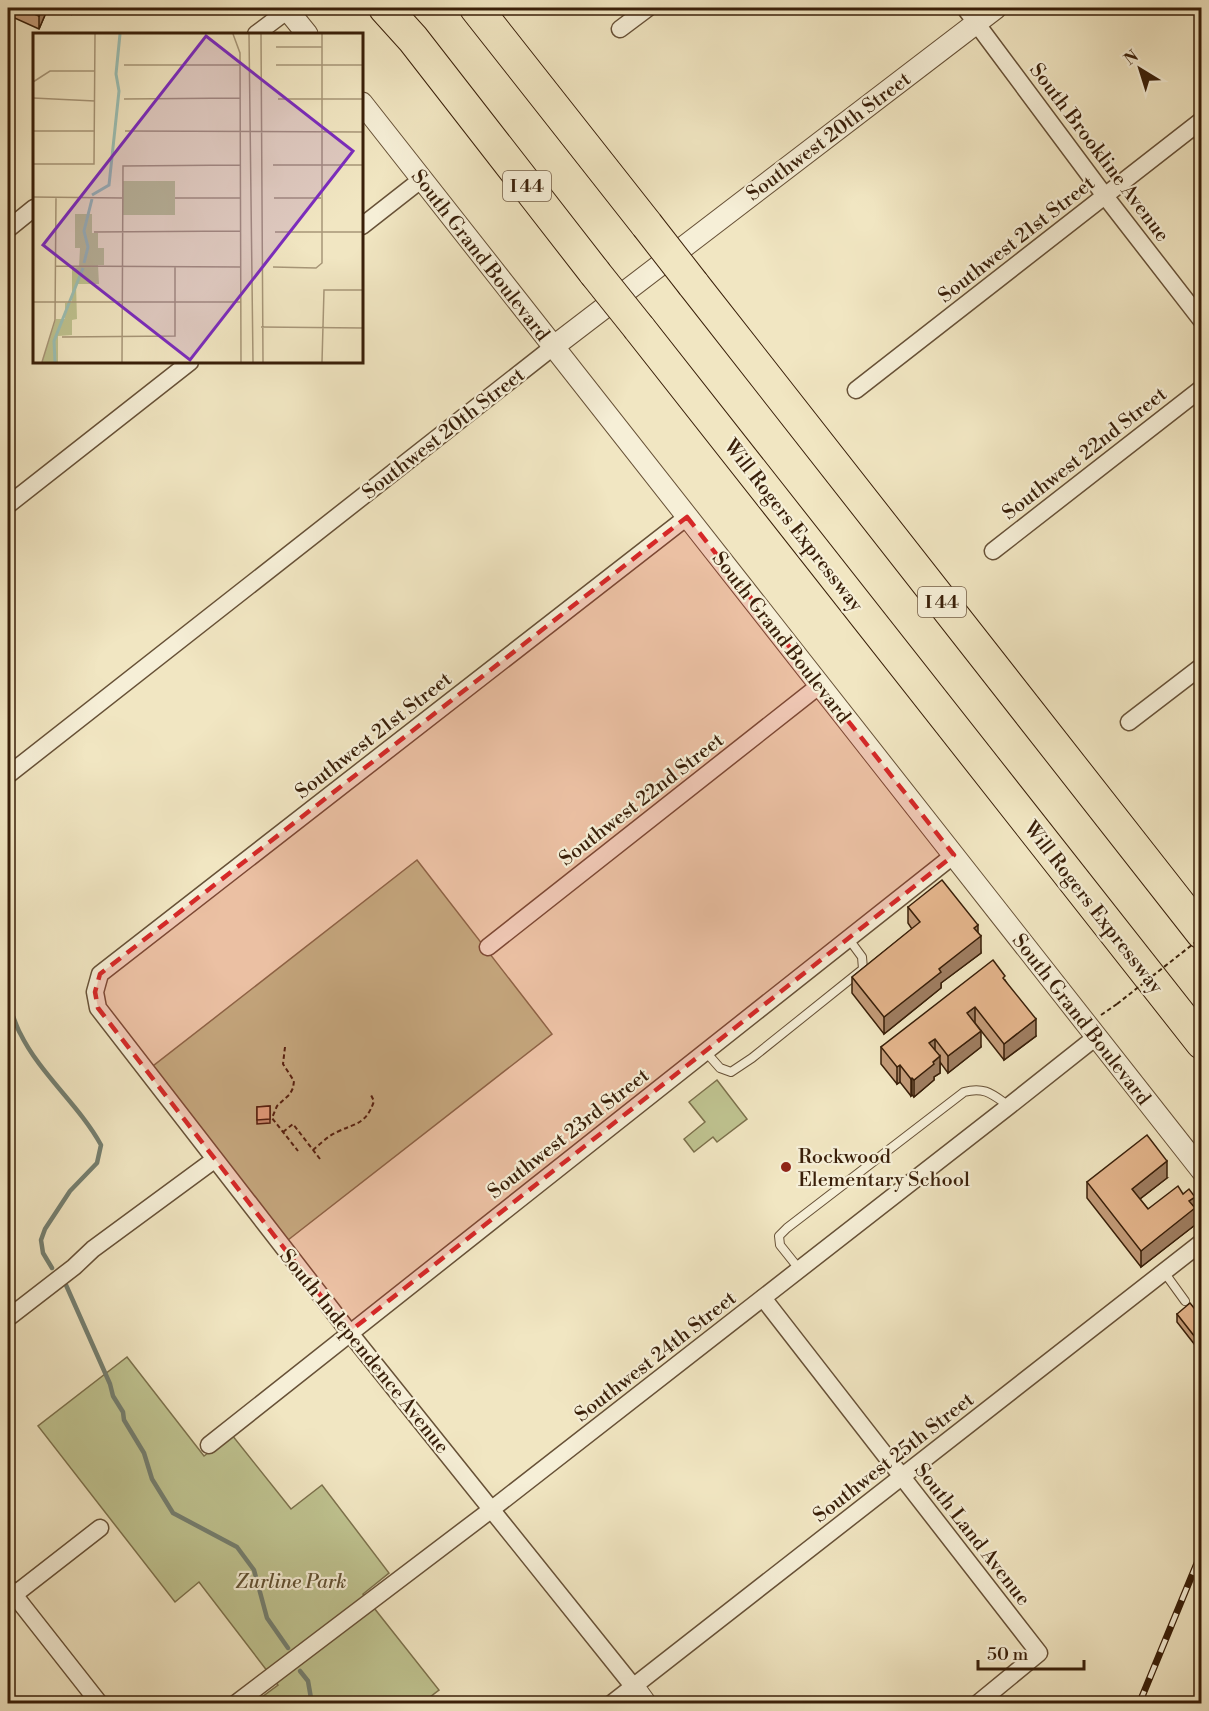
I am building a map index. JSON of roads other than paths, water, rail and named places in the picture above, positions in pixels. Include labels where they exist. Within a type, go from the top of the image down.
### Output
[{"type":"highway","points":[[376,8],[413,39]]},
{"type":"highway","name":"Will Rogers Expressway","points":[[385,8],[413,39],[1202,1043]]},
{"type":"highway","name":"I 44","points":[[476,8],[1202,935]]},
{"type":"street","points":[[620,30],[648,8]]},
{"type":"street","name":"Southwest 20th Street","points":[[8,775],[971,15],[996,8]]},
{"type":"street","points":[[257,33],[287,9],[306,33]]},
{"type":"street","name":"South Brookline Avenue","points":[[971,15],[1105,196],[1202,321]]},
{"type":"street","name":"South Grand Boulevard","points":[[363,104],[954,855],[1097,1027],[1202,1171]]},
{"type":"street","name":"Southwest 21st Street","points":[[856,390],[1202,120]]},
{"type":"street","points":[[363,225],[422,179]]},
{"type":"street","points":[[8,229],[33,209]]},
{"type":"street","points":[[8,505],[189,363]]},
{"type":"street","name":"Southwest 22nd Street","points":[[993,551],[1202,388]]},
{"type":"street","name":"Southwest 21st Street","points":[[94,993],[100,974],[687,517]]},
{"type":"street","points":[[1129,722],[1202,666]]},
{"type":"street","name":"Southwest 22nd Street","points":[[488,947],[820,685]]},
{"type":"street","name":"Southwest 23rd Street","points":[[209,1445],[954,855]]},
{"type":"street","name":"South Independence Avenue","points":[[94,993],[98,1008],[214,1160],[646,1704]]},
{"type":"street","name":"Southwest 24th Street","points":[[235,1704],[492,1509],[1009,1106],[1097,1027]]},
{"type":"street","points":[[8,1318],[75,1267],[93,1249],[214,1160]]},
{"type":"street","name":"Southwest 25th Street","points":[[611,1704],[1202,1242]]},
{"type":"street","name":"South Land Avenue","points":[[763,1298],[1039,1653],[977,1704]]},
{"type":"street","points":[[100,1528],[11,1591],[100,1704]]},
{"type":"lane","points":[[705,1051],[720,1068],[731,1072],[752,1058],[863,969],[862,957],[848,938]]},
{"type":"lane","points":[[800,1270],[780,1245],[779,1236],[787,1227],[964,1092],[976,1088],[987,1091],[1009,1106]]},
{"type":"lane","points":[[1164,1272],[1185,1301]]},
{"type":"waterway","points":[[8,993],[10,1007],[28,1048],[82,1116],[101,1145],[97,1163],[70,1191],[45,1229],[41,1240],[43,1253],[52,1268]]},
{"type":"waterway","points":[[66,1285],[110,1384],[113,1396],[123,1412],[124,1420],[144,1453],[152,1479],[173,1513],[237,1547],[254,1570],[267,1618],[288,1648]]},
{"type":"waterway","points":[[300,1671],[308,1681],[312,1704]]},
{"type":"railway","points":[[1139,1704],[1202,1551]]},
{"type":"place","name":"Rockwood Elementary School","points":[[786,1167]]},
{"type":"park label","name":"Zurline Park","points":[[291,1581]]}]
